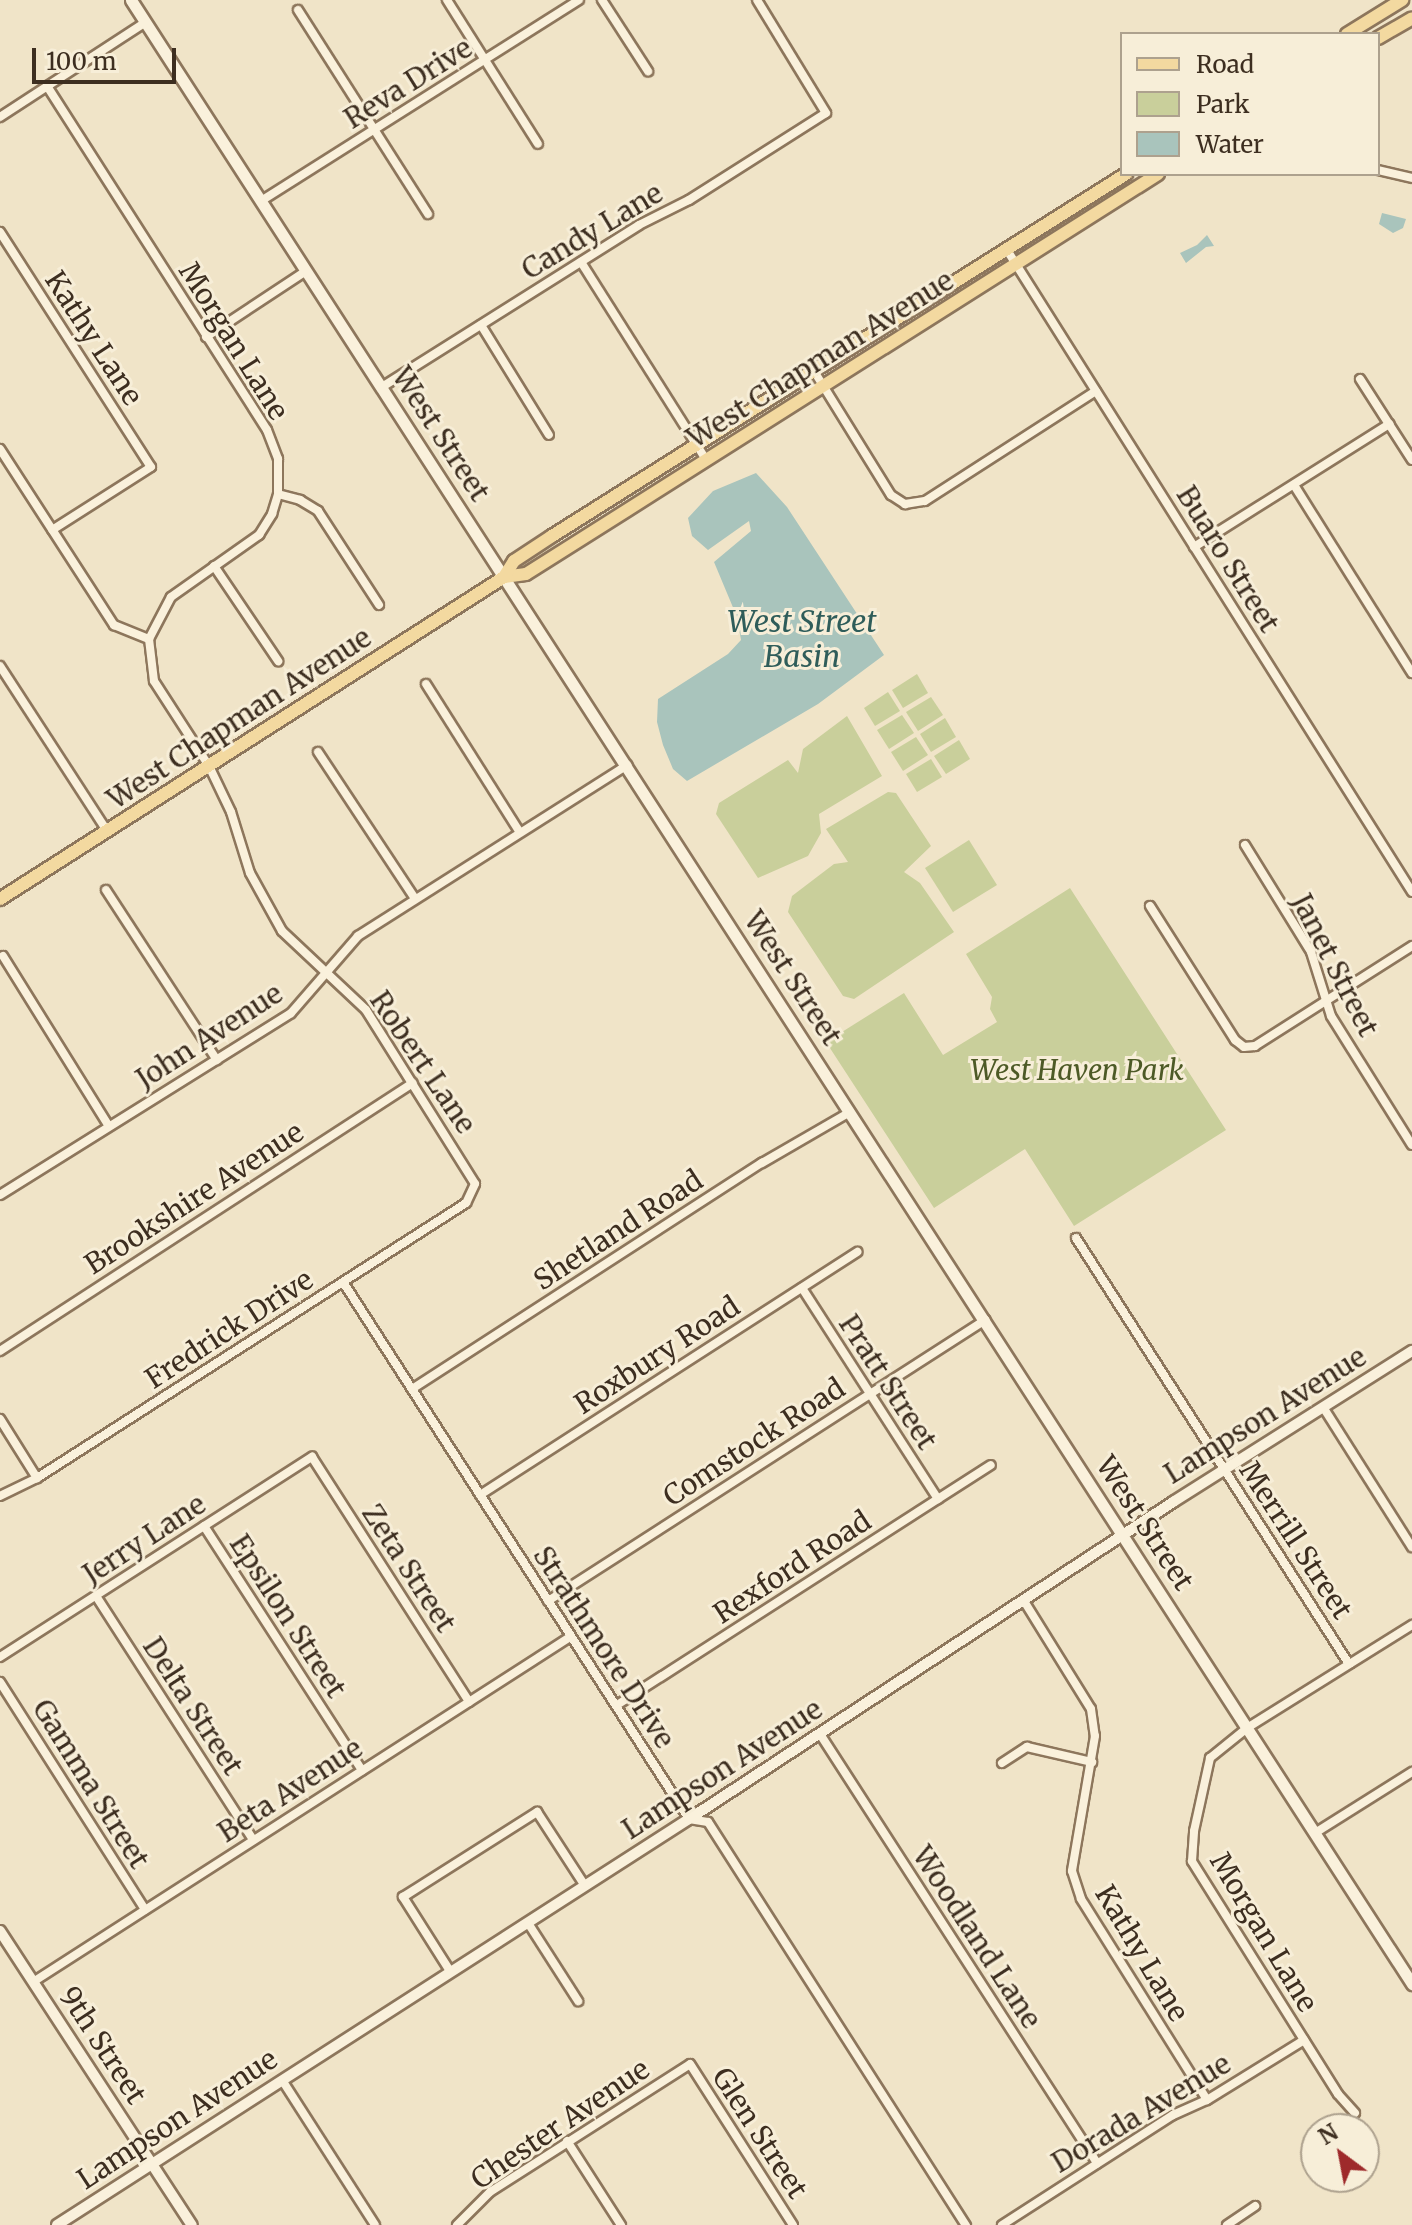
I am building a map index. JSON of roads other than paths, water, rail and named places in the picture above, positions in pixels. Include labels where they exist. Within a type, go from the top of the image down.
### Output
[{"type":"main road","name":"West Street","points":[[131,0],[1124,1533],[1412,1984]]},
{"type":"main road","points":[[1350,32],[1402,0]]},
{"type":"main road","points":[[1380,37],[1412,18]]},
{"type":"main road","name":"West Chapman Avenue","points":[[0,899],[504,577],[517,559],[1123,176]]},
{"type":"main road","name":"West Chapman Avenue","points":[[504,577],[526,574],[1155,176]]},
{"type":"street","points":[[447,0],[538,144]]},
{"type":"street","name":"Reva Drive","points":[[261,201],[579,0]]},
{"type":"street","points":[[602,0],[648,71]]},
{"type":"street","name":"Candy Lane","points":[[382,387],[639,225],[689,200],[826,113],[757,0]]},
{"type":"street","points":[[298,10],[428,214]]},
{"type":"street","points":[[0,117],[146,22]]},
{"type":"street","name":"Morgan Lane","points":[[47,86],[274,445],[279,471],[278,494]]},
{"type":"street","points":[[1380,170],[1412,178]]},
{"type":"street","name":"Kathy Lane","points":[[0,232],[151,467],[52,530]]},
{"type":"street","name":"Buaro Street","points":[[1007,250],[1412,892]]},
{"type":"street","points":[[581,262],[706,460]]},
{"type":"street","points":[[206,337],[306,271]]},
{"type":"street","points":[[481,325],[549,435]]},
{"type":"street","points":[[814,371],[891,495],[902,504],[925,501],[1096,391]]},
{"type":"street","points":[[1360,379],[1412,460]]},
{"type":"street","points":[[1194,547],[1389,424]]},
{"type":"street","points":[[0,449],[114,625],[149,639],[171,597],[259,535],[272,514],[278,494],[300,500],[318,511],[379,605]]},
{"type":"street","points":[[1294,485],[1412,673]]},
{"type":"street","points":[[214,566],[278,661]]},
{"type":"street","name":"Robert Lane","points":[[149,639],[154,681],[209,766],[231,812],[250,873],[282,931],[366,1010],[473,1177],[474,1191]]},
{"type":"street","points":[[0,666],[107,831]]},
{"type":"street","points":[[426,684],[519,831]]},
{"type":"street","points":[[318,752],[414,897]]},
{"type":"street","name":"John Avenue","points":[[1,1191],[291,1013],[358,936],[414,897],[627,765]]},
{"type":"street","name":"Janet Street","points":[[1245,845],[1311,952],[1331,1016],[1412,1145]]},
{"type":"street","points":[[106,890],[217,1060]]},
{"type":"street","points":[[1150,906],[1235,1040],[1244,1047],[1255,1046],[1412,946]]},
{"type":"street","points":[[3,956],[109,1126]]},
{"type":"street","name":"Brookshire Avenue","points":[[0,1351],[413,1083]]},
{"type":"street","name":"Shetland Road","points":[[412,1389],[749,1171],[850,1112]]},
{"type":"street","name":"Fredrick Drive","points":[[0,1496],[37,1478],[466,1203],[474,1191]]},
{"type":"street","name":"Merrill Street","points":[[1076,1238],[1349,1664]]},
{"type":"street","name":"Roxbury Road","points":[[480,1495],[857,1252]]},
{"type":"street","name":"Strathmore Drive","points":[[343,1282],[689,1819],[708,1822],[966,2225]]},
{"type":"street","name":"Pratt Street","points":[[802,1288],[868,1395],[938,1499]]},
{"type":"street","name":"Comstock Road","points":[[548,1601],[985,1320]]},
{"type":"street","name":"Lampson Avenue","points":[[57,2225],[689,1819],[1124,1533],[1412,1351]]},
{"type":"street","points":[[1323,1407],[1412,1547]]},
{"type":"street","points":[[0,1419],[37,1478]]},
{"type":"street","name":"Jerry Lane","points":[[0,1657],[312,1457]]},
{"type":"street","name":"Zeta Street","points":[[312,1457],[469,1702]]},
{"type":"street","name":"Rexford Road","points":[[617,1705],[991,1465]]},
{"type":"street","name":"Epsilon Street","points":[[204,1526],[362,1770]]},
{"type":"street","name":"Delta Street","points":[[96,1596],[253,1840]]},
{"type":"street","name":"Kathy Lane","points":[[1024,1601],[1091,1709],[1095,1736],[1092,1762],[1075,1838],[1072,1871],[1081,1899],[1207,2100]]},
{"type":"street","name":"Morgan Lane","points":[[1355,2113],[1338,2094],[1192,1861],[1200,1793],[1210,1758],[1247,1728],[1412,1625]]},
{"type":"street","name":"Beta Avenue","points":[[33,1982],[570,1637]]},
{"type":"street","name":"Gamma Street","points":[[0,1682],[145,1910]]},
{"type":"street","name":"Woodland Lane","points":[[820,1734],[1097,2163]]},
{"type":"street","points":[[1002,1763],[1027,1747],[1092,1762]]},
{"type":"street","points":[[1315,1833],[1412,1772]]},
{"type":"street","points":[[450,1971],[403,1897],[537,1812],[585,1886]]},
{"type":"street","points":[[528,1923],[578,2001]]},
{"type":"street","name":"9th Street","points":[[0,1931],[192,2225]]},
{"type":"street","name":"Dorada Avenue","points":[[1002,2225],[1173,2115],[1207,2100],[1304,2040]]},
{"type":"street","name":"Chester Avenue","points":[[457,2225],[490,2192],[690,2064]]},
{"type":"street","name":"Glen Street","points":[[690,2064],[793,2225]]},
{"type":"street","points":[[282,2080],[375,2225]]},
{"type":"street","points":[[567,2141],[621,2225]]},
{"type":"street","points":[[1227,2225],[1255,2206]]},
{"type":"water","points":[[1382,213],[1406,219],[1403,228],[1393,233],[1379,224]]},
{"type":"water","points":[[1207,235],[1214,246],[1206,247],[1186,263],[1180,253],[1197,245]]},
{"type":"water","name":"West Street Basin","points":[[756,473],[787,507],[884,655],[818,704],[687,781],[673,769],[663,745],[657,722],[658,699],[728,654],[741,640],[737,617],[714,562],[751,531],[749,521],[708,550],[692,536],[688,518],[713,491]]},
{"type":"park label","name":"West Haven Park","points":[[1077,1070]]}]
